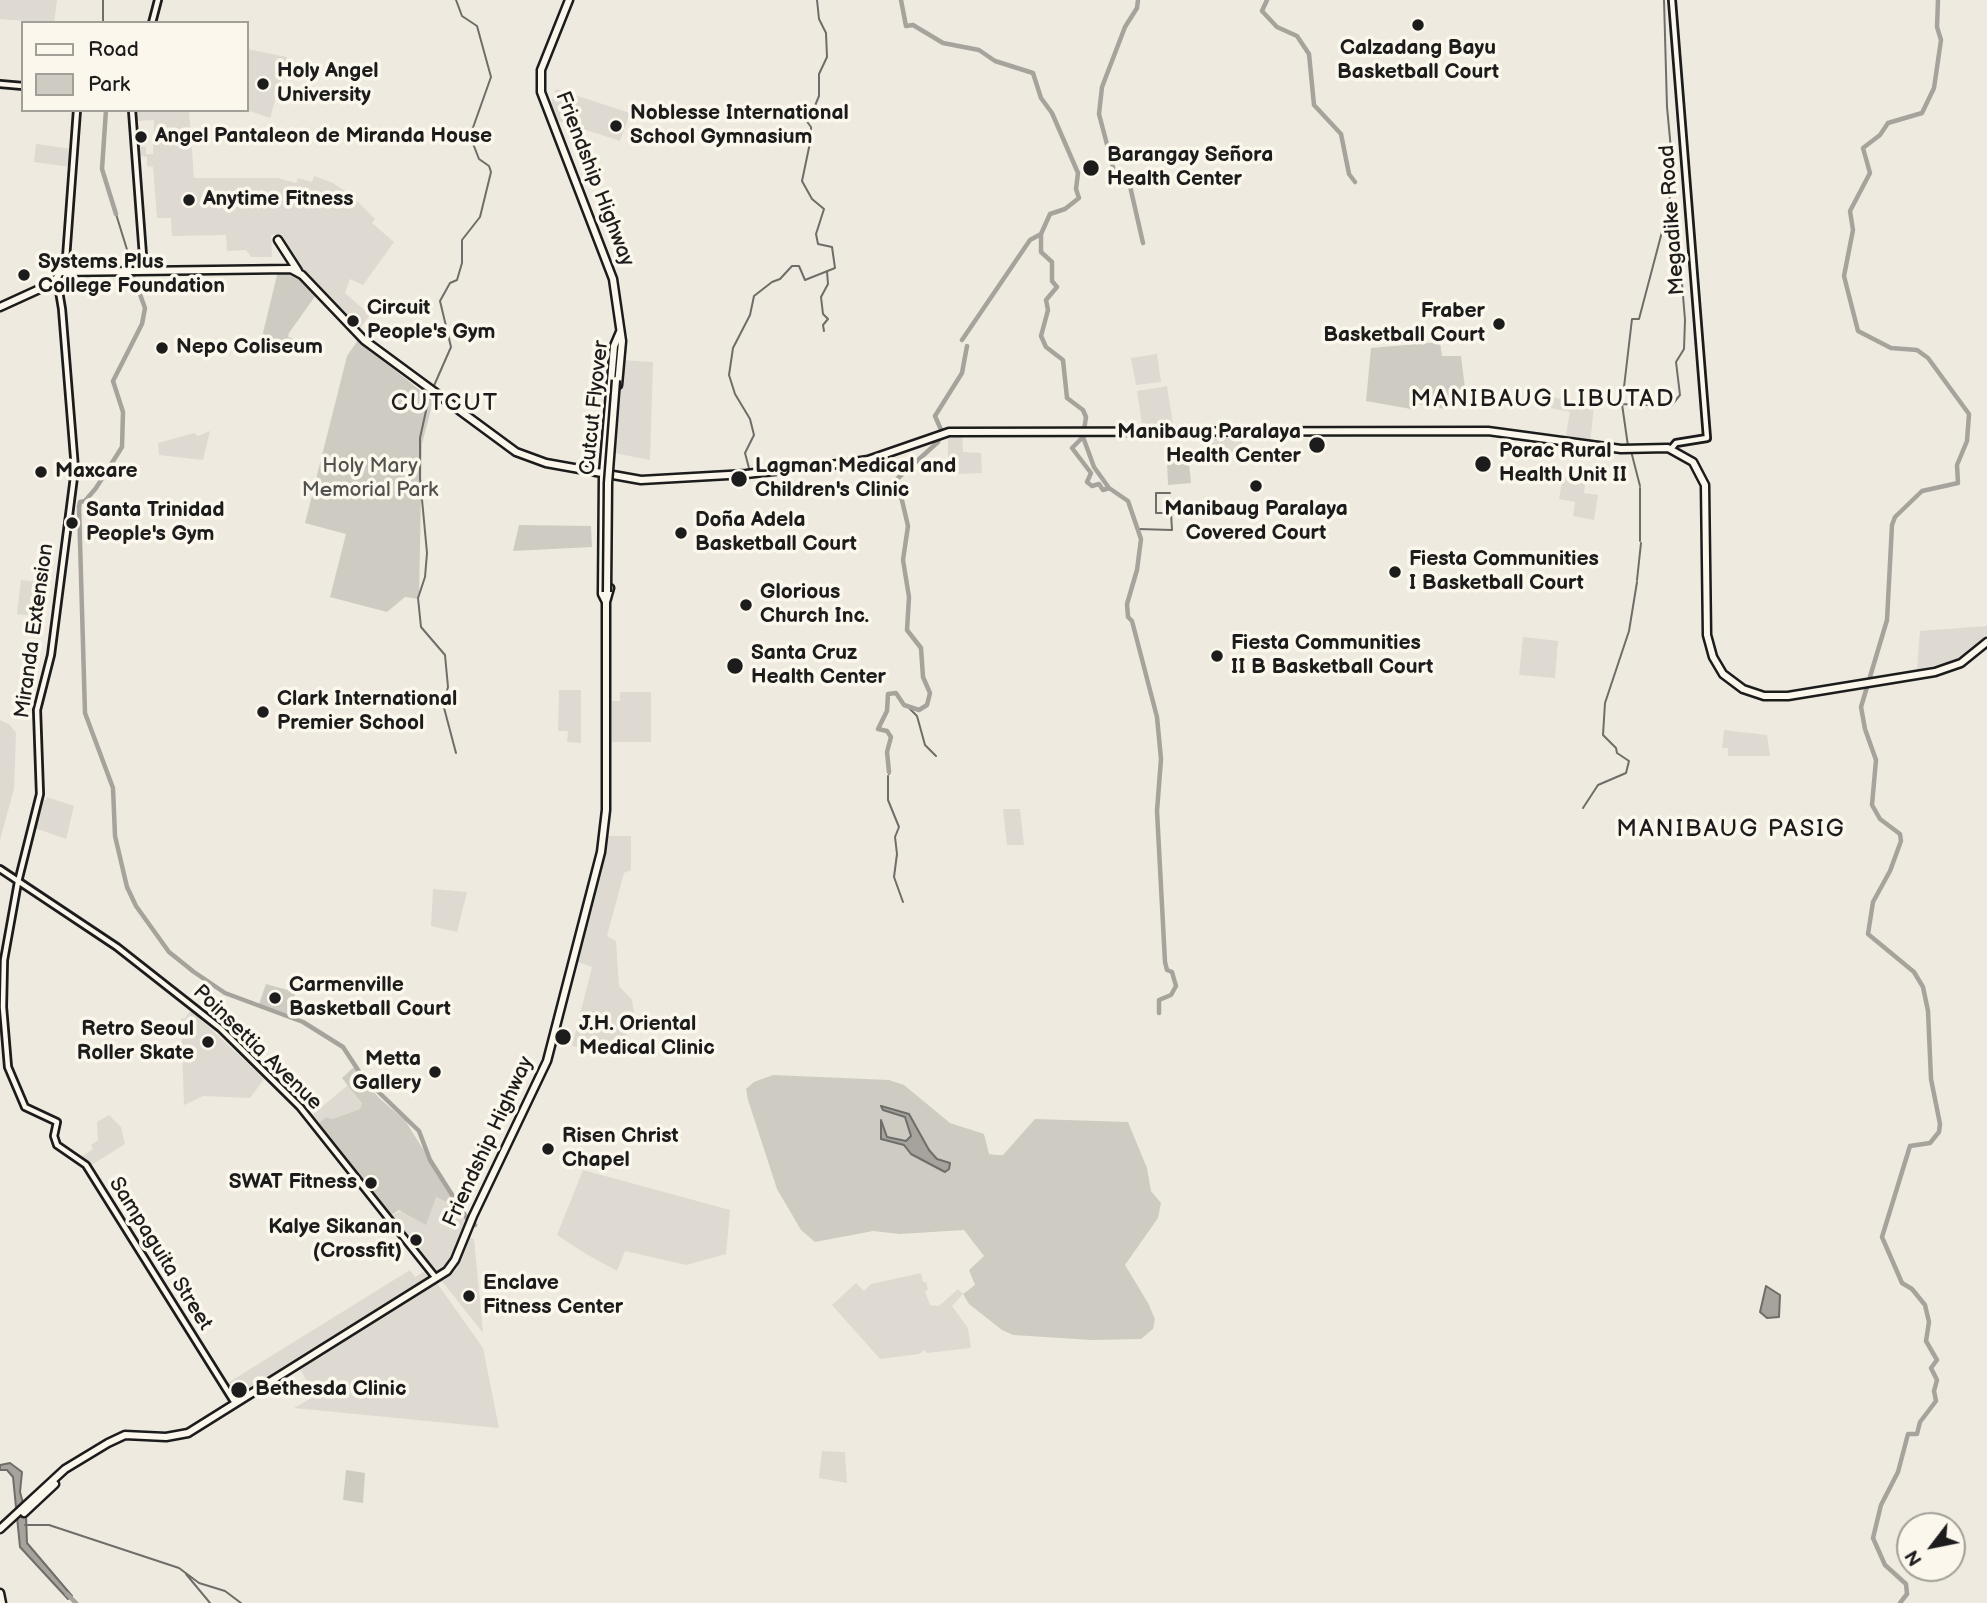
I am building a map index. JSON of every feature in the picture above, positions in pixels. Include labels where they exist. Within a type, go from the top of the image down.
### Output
[{"type":"main road","points":[[153,21],[158,0]]},
{"type":"main road","name":"Friendship Highway","points":[[0,1532],[73,1465],[125,1435],[183,1434],[435,1277],[455,1260],[547,1061],[601,852],[606,810],[606,602],[610,593],[606,527],[607,473],[614,346],[620,332],[613,279],[541,92],[541,70],[569,0]]},
{"type":"main road","name":"Megadike Road","points":[[1671,449],[1676,443],[1707,439],[1672,0]]},
{"type":"main road","points":[[0,84],[21,86]]},
{"type":"main road","name":"Miranda Extension","points":[[56,1129],[55,1121],[25,1107],[8,1067],[3,1007],[4,960],[18,882],[40,794],[37,710],[51,655],[75,469],[59,277],[64,264],[77,112]]},
{"type":"main road","points":[[132,112],[138,270]]},
{"type":"main road","points":[[278,240],[302,275],[347,325],[433,393],[516,452],[546,463],[640,480],[676,479],[868,460],[943,433],[1488,431],[1615,449],[1671,449],[1693,462],[1705,485],[1706,627],[1713,657],[1732,681],[1752,693],[1776,697],[1820,691],[1954,667],[1987,642]]},
{"type":"main road","points":[[0,307],[59,277],[138,270],[273,268],[291,270],[302,275]]},
{"type":"main road","name":"Cutcut Flyover","points":[[606,602],[606,483],[620,332]]},
{"type":"main road","name":"Friendship Highway","points":[[607,473],[607,494]]},
{"type":"main road","name":"Poinsettia Avenue","points":[[0,869],[117,947],[220,1028],[300,1107],[435,1277]]},
{"type":"main road","name":"Sampaguita Street","points":[[56,1129],[57,1145],[86,1165],[235,1403]]},
{"type":"main road","points":[[0,1593],[2,1603]]},
{"type":"shaded area","points":[[0,0],[57,0],[54,21],[0,19]]},
{"type":"shaded area","name":"Holy Angel University","points":[[248,49],[287,57],[270,118],[248,110]]},
{"type":"shaded area","points":[[556,89],[630,113],[620,141],[555,120],[550,107]]},
{"type":"shaded area","points":[[135,112],[189,112],[194,178],[277,178],[296,183],[298,178],[312,182],[314,176],[333,183],[351,195],[375,219],[372,223],[394,242],[363,285],[350,279],[345,293],[370,315],[359,329],[297,268],[289,257],[282,234],[271,235],[272,257],[251,257],[246,250],[227,251],[226,235],[172,236],[171,218],[157,218],[153,167],[147,166],[147,157],[135,155],[135,146],[146,147],[146,154],[153,154],[154,120],[135,121]]},
{"type":"shaded area","points":[[36,144],[73,149],[71,167],[34,162]]},
{"type":"shaded area","points":[[1157,354],[1161,382],[1136,385],[1131,358]]},
{"type":"shaded area","points":[[622,360],[653,362],[650,460],[614,453]]},
{"type":"shaded area","points":[[1167,386],[1174,430],[1143,431],[1137,391]]},
{"type":"shaded area","points":[[1552,397],[1594,405],[1590,444],[1565,440],[1570,412],[1551,408]]},
{"type":"shaded area","points":[[210,431],[203,460],[159,455],[158,443],[194,433],[198,436]]},
{"type":"shaded area","points":[[962,433],[963,452],[981,453],[982,473],[957,474],[948,460],[948,434]]},
{"type":"shaded area","points":[[1242,433],[1242,452],[1209,452],[1209,434]]},
{"type":"shaded area","points":[[1563,476],[1585,484],[1584,493],[1598,495],[1594,520],[1573,516],[1575,502],[1559,499]]},
{"type":"shaded area","points":[[21,580],[39,582],[35,616],[17,614]]},
{"type":"shaded area","points":[[1987,626],[1987,634],[1956,661],[1917,669],[1920,631]]},
{"type":"shaded area","points":[[1523,637],[1558,641],[1555,678],[1519,675]]},
{"type":"shaded area","points":[[559,690],[581,690],[581,743],[567,742],[568,731],[558,731]]},
{"type":"shaded area","points":[[620,692],[651,692],[651,742],[612,742],[612,701],[620,701]]},
{"type":"shaded area","points":[[0,720],[10,725],[16,733],[14,789],[0,840]]},
{"type":"shaded area","points":[[1724,730],[1767,735],[1770,756],[1728,756],[1728,748],[1722,748]]},
{"type":"shaded area","points":[[47,797],[74,806],[66,839],[32,827],[41,799],[46,800]]},
{"type":"shaded area","points":[[1003,809],[1020,809],[1024,845],[1007,845]]},
{"type":"shaded area","points":[[608,836],[631,836],[631,870],[624,873],[607,936],[616,941],[619,986],[632,1000],[635,1019],[620,1048],[601,1052],[572,1046],[592,967],[578,962]]},
{"type":"shaded area","points":[[433,889],[467,892],[457,932],[431,926]]},
{"type":"shaded area","points":[[191,1010],[264,1079],[250,1098],[203,1096],[184,1105],[181,1018],[184,1019]]},
{"type":"shaded area","points":[[348,1085],[362,1105],[360,1109],[332,1119],[326,1117],[318,1124],[311,1116]]},
{"type":"shaded area","points":[[881,1106],[909,1114],[929,1150],[937,1159],[950,1163],[949,1169],[945,1172],[911,1154],[904,1145],[881,1139],[881,1120],[887,1137],[906,1141],[911,1136],[905,1117],[883,1110]]},
{"type":"shaded area","points":[[109,1115],[121,1127],[125,1144],[90,1166],[81,1157],[93,1149],[91,1145],[98,1140],[97,1122]]},
{"type":"shaded area","points":[[583,1170],[730,1210],[726,1254],[686,1265],[625,1251],[617,1271],[586,1254],[557,1235]]},
{"type":"shaded area","points":[[436,1197],[459,1208],[466,1218],[451,1260],[436,1275],[390,1216]]},
{"type":"shaded area","points":[[469,1237],[474,1239],[483,1333],[441,1280],[456,1270]]},
{"type":"shaded area","points":[[410,1270],[415,1277],[425,1271],[429,1277],[236,1401],[226,1384]]},
{"type":"shaded area","points":[[921,1273],[923,1282],[926,1282],[928,1290],[925,1291],[930,1305],[939,1306],[958,1289],[963,1294],[952,1306],[968,1328],[971,1348],[927,1353],[924,1350],[919,1354],[880,1359],[832,1305],[856,1283],[864,1291],[871,1284]]},
{"type":"shaded area","points":[[437,1283],[483,1348],[499,1428],[294,1408],[315,1396],[300,1369]]},
{"type":"shaded area","points":[[1766,1286],[1780,1295],[1779,1317],[1767,1318],[1760,1312]]},
{"type":"shaded area","points":[[822,1451],[845,1452],[847,1483],[819,1478]]},
{"type":"shaded area","points":[[10,1463],[22,1472],[20,1492],[26,1514],[27,1543],[72,1596],[68,1599],[20,1547],[13,1477],[7,1470],[0,1470],[0,1465]]},
{"type":"green space","points":[[278,271],[291,271],[316,295],[289,333],[288,337],[292,338],[289,348],[261,341]]},
{"type":"green space","name":"Holy Mary Memorial Park","points":[[358,340],[433,401],[422,444],[419,599],[405,597],[387,612],[330,597],[346,534],[305,523],[347,356]]},
{"type":"green space","points":[[1440,342],[1442,356],[1461,356],[1467,404],[1445,409],[1419,404],[1411,409],[1366,401],[1371,348]]},
{"type":"green space","points":[[1188,453],[1191,483],[1168,485],[1167,460],[1172,454]]},
{"type":"green space","points":[[519,525],[591,526],[592,547],[513,551]]},
{"type":"green space","points":[[266,984],[295,992],[294,1016],[259,1004]]},
{"type":"green space","points":[[354,1067],[379,1098],[405,1120],[459,1208],[436,1197],[426,1225],[399,1210],[390,1216],[318,1124],[326,1117],[332,1119],[360,1109],[362,1104],[342,1078]]},
{"type":"green space","points":[[773,1075],[889,1080],[904,1085],[950,1123],[984,1134],[989,1154],[996,1155],[1003,1155],[1035,1119],[1128,1122],[1147,1168],[1151,1191],[1161,1203],[1158,1218],[1125,1265],[1155,1319],[1153,1329],[1141,1339],[1092,1340],[1013,1335],[1002,1330],[969,1304],[963,1294],[975,1285],[969,1270],[984,1256],[964,1230],[900,1234],[873,1231],[815,1242],[801,1230],[777,1189],[748,1100],[746,1089],[754,1082]]},
{"type":"green space","points":[[346,1470],[365,1473],[363,1503],[343,1500]]},
{"type":"waterway","points":[[103,0],[103,21]]},
{"type":"waterway","points":[[456,0],[462,16],[477,26],[491,77],[470,136],[479,159],[489,166],[491,172],[480,217],[462,240],[462,263],[457,280],[450,283],[440,301],[451,347],[429,397],[420,438],[420,478],[427,553],[425,577],[418,598],[421,627],[445,655],[448,687],[443,704],[456,753]]},
{"type":"waterway","points":[[750,472],[745,453],[754,435],[750,419],[735,394],[729,375],[733,348],[750,315],[754,296],[780,279],[792,266],[799,266],[805,280],[835,268],[832,247],[818,244],[816,234],[824,209],[812,199],[802,181],[811,138],[811,127],[805,119],[812,113],[819,96],[819,74],[827,57],[826,33],[819,19],[817,0]]},
{"type":"waterway","points":[[901,0],[906,26],[913,25],[943,43],[979,50],[995,61],[1033,73],[1041,98],[1052,113],[1078,173],[1076,189],[1079,198],[1065,209],[1050,214],[1041,234],[1041,252],[1052,262],[1052,281],[1057,287],[1046,300],[1048,310],[1041,336],[1046,347],[1063,360],[1067,398],[1083,410],[1086,417],[1083,437],[1072,448],[1091,473],[1087,482],[1092,486],[1099,484],[1103,490],[1109,488],[1128,501],[1141,539],[1137,570],[1127,604],[1128,617],[1132,621],[1157,717],[1161,759],[1157,811],[1165,962],[1167,970],[1172,972],[1176,986],[1171,995],[1159,1000],[1159,1013]]},
{"type":"waterway","points":[[1138,0],[1137,8],[1125,27],[1102,87],[1099,114],[1114,171],[1130,186],[1143,243]]},
{"type":"waterway","points":[[1267,0],[1262,11],[1277,27],[1297,36],[1309,54],[1314,105],[1341,134],[1349,174],[1355,182]]},
{"type":"waterway","points":[[1623,404],[1671,406],[1680,395],[1676,362],[1684,349],[1685,320],[1678,234],[1675,228],[1668,228],[1672,160],[1667,107],[1664,0]]},
{"type":"waterway","points":[[1900,1603],[1907,1594],[1906,1584],[1885,1565],[1873,1538],[1881,1505],[1898,1472],[1908,1434],[1917,1434],[1920,1422],[1936,1401],[1934,1391],[1937,1380],[1931,1368],[1937,1360],[1926,1341],[1929,1322],[1925,1305],[1912,1289],[1902,1283],[1882,1237],[1910,1146],[1930,1143],[1939,1132],[1940,1124],[1931,1079],[1928,1011],[1923,987],[1914,972],[1868,934],[1873,902],[1890,871],[1901,841],[1900,834],[1880,819],[1872,805],[1876,760],[1865,729],[1861,707],[1887,620],[1892,525],[1895,517],[1922,491],[1958,483],[1957,465],[1967,441],[1969,414],[1928,358],[1917,350],[1891,348],[1858,331],[1844,276],[1853,230],[1850,211],[1870,173],[1863,148],[1880,135],[1888,123],[1922,113],[1934,88],[1941,40],[1937,27],[1938,0]]},
{"type":"waterway","points":[[106,112],[102,169],[116,214]]},
{"type":"waterway","points":[[116,214],[133,269]]},
{"type":"waterway","points":[[1628,446],[1622,404],[1632,319],[1639,319],[1663,228],[1668,228]]},
{"type":"waterway","points":[[962,340],[1030,240],[1041,234]]},
{"type":"waterway","points":[[824,331],[823,325],[828,319],[823,314],[821,297],[828,284],[827,271]]},
{"type":"waterway","points":[[134,278],[145,308],[142,324],[113,381],[123,412],[122,447],[96,488],[85,501],[80,502],[79,507],[85,713],[113,788],[115,836],[127,887],[136,906],[169,952],[194,972],[225,993],[303,1022],[343,1047],[362,1076],[419,1131],[430,1160],[468,1220],[475,1225]]},
{"type":"waterway","points":[[889,772],[887,752],[891,737],[887,731],[878,729],[887,711],[888,694],[896,693],[904,705],[919,710],[927,705],[930,693],[923,677],[921,648],[907,630],[909,597],[903,560],[908,526],[897,479],[938,442],[942,432],[935,416],[962,373],[967,346]]},
{"type":"waterway","points":[[1083,437],[1094,467],[1109,488]]},
{"type":"waterway","points":[[1631,451],[1640,486]]},
{"type":"waterway","points":[[1640,488],[1640,541]]},
{"type":"waterway","points":[[1138,529],[1172,530],[1171,513],[1156,513],[1156,493],[1170,493]]},
{"type":"waterway","points":[[1637,580],[1641,543]]},
{"type":"waterway","points":[[1583,808],[1598,785],[1626,773],[1629,761],[1617,753],[1616,748],[1603,735],[1605,703],[1629,631],[1637,582]]},
{"type":"waterway","points":[[908,707],[917,716],[925,745],[936,756]]},
{"type":"waterway","points":[[888,776],[888,800],[899,827],[895,837],[897,854],[894,877],[903,902]]},
{"type":"waterway","points":[[25,1525],[49,1525],[179,1568],[199,1583],[225,1591],[241,1603]]},
{"type":"waterway","points":[[186,1574],[210,1603]]},
{"type":"waterway","points":[[67,1594],[76,1603]]},
{"type":"place","name":"Calzadang Bayu Basketball Court","points":[[1418,25]]},
{"type":"place","name":"Holy Angel University","points":[[263,84]]},
{"type":"place","name":"Noblesse International School Gymnasium","points":[[616,126]]},
{"type":"place","name":"Angel Pantaleon de Miranda House","points":[[141,137]]},
{"type":"place","name":"Barangay Señora Health Center","points":[[1091,168]]},
{"type":"place","name":"Anytime Fitness","points":[[189,200]]},
{"type":"place","name":"Systems Plus College Foundation","points":[[24,275]]},
{"type":"place","name":"Circuit People's Gym","points":[[353,321]]},
{"type":"place","name":"Fraber Basketball Court","points":[[1499,324]]},
{"type":"place","name":"Nepo Coliseum","points":[[162,348]]},
{"type":"place","name":"Manibaug Paralaya Health Center","points":[[1317,445]]},
{"type":"place","name":"Porac Rural Health Unit II","points":[[1483,464]]},
{"type":"place","name":"Maxcare","points":[[41,472]]},
{"type":"place","name":"Lagman Medical and Children's Clinic","points":[[739,479]]},
{"type":"place","name":"Manibaug Paralaya Covered Court","points":[[1256,486]]},
{"type":"place","name":"Santa Trinidad People's Gym","points":[[72,523]]},
{"type":"place","name":"Doña Adela Basketball Court","points":[[681,533]]},
{"type":"place","name":"Fiesta Communities I Basketball Court","points":[[1395,572]]},
{"type":"place","name":"Glorious Church Inc.","points":[[746,605]]},
{"type":"place","name":"Fiesta Communities II B Basketball Court","points":[[1217,656]]},
{"type":"place","name":"Santa Cruz Health Center","points":[[735,666]]},
{"type":"place","name":"Clark International Premier School","points":[[263,712]]},
{"type":"place","name":"Carmenville Basketball Court","points":[[275,998]]},
{"type":"place","name":"J.H. Oriental Medical Clinic","points":[[563,1037]]},
{"type":"place","name":"Retro Seoul Roller Skate","points":[[208,1042]]},
{"type":"place","name":"Metta Gallery","points":[[435,1072]]},
{"type":"place","name":"Risen Christ Chapel","points":[[548,1149]]},
{"type":"place","name":"SWAT Fitness","points":[[371,1183]]},
{"type":"place","name":"Kalye Sikanan (Crossfit)","points":[[416,1240]]},
{"type":"place","name":"Enclave Fitness Center","points":[[469,1296]]},
{"type":"place","name":"Bethesda Clinic","points":[[239,1390]]},
{"type":"district","name":"MANIBAUG LIBUTAD","points":[[1543,400]]},
{"type":"district","name":"CUTCUT","points":[[445,404]]},
{"type":"district","name":"MANIBAUG PASIG","points":[[1731,830]]}]
